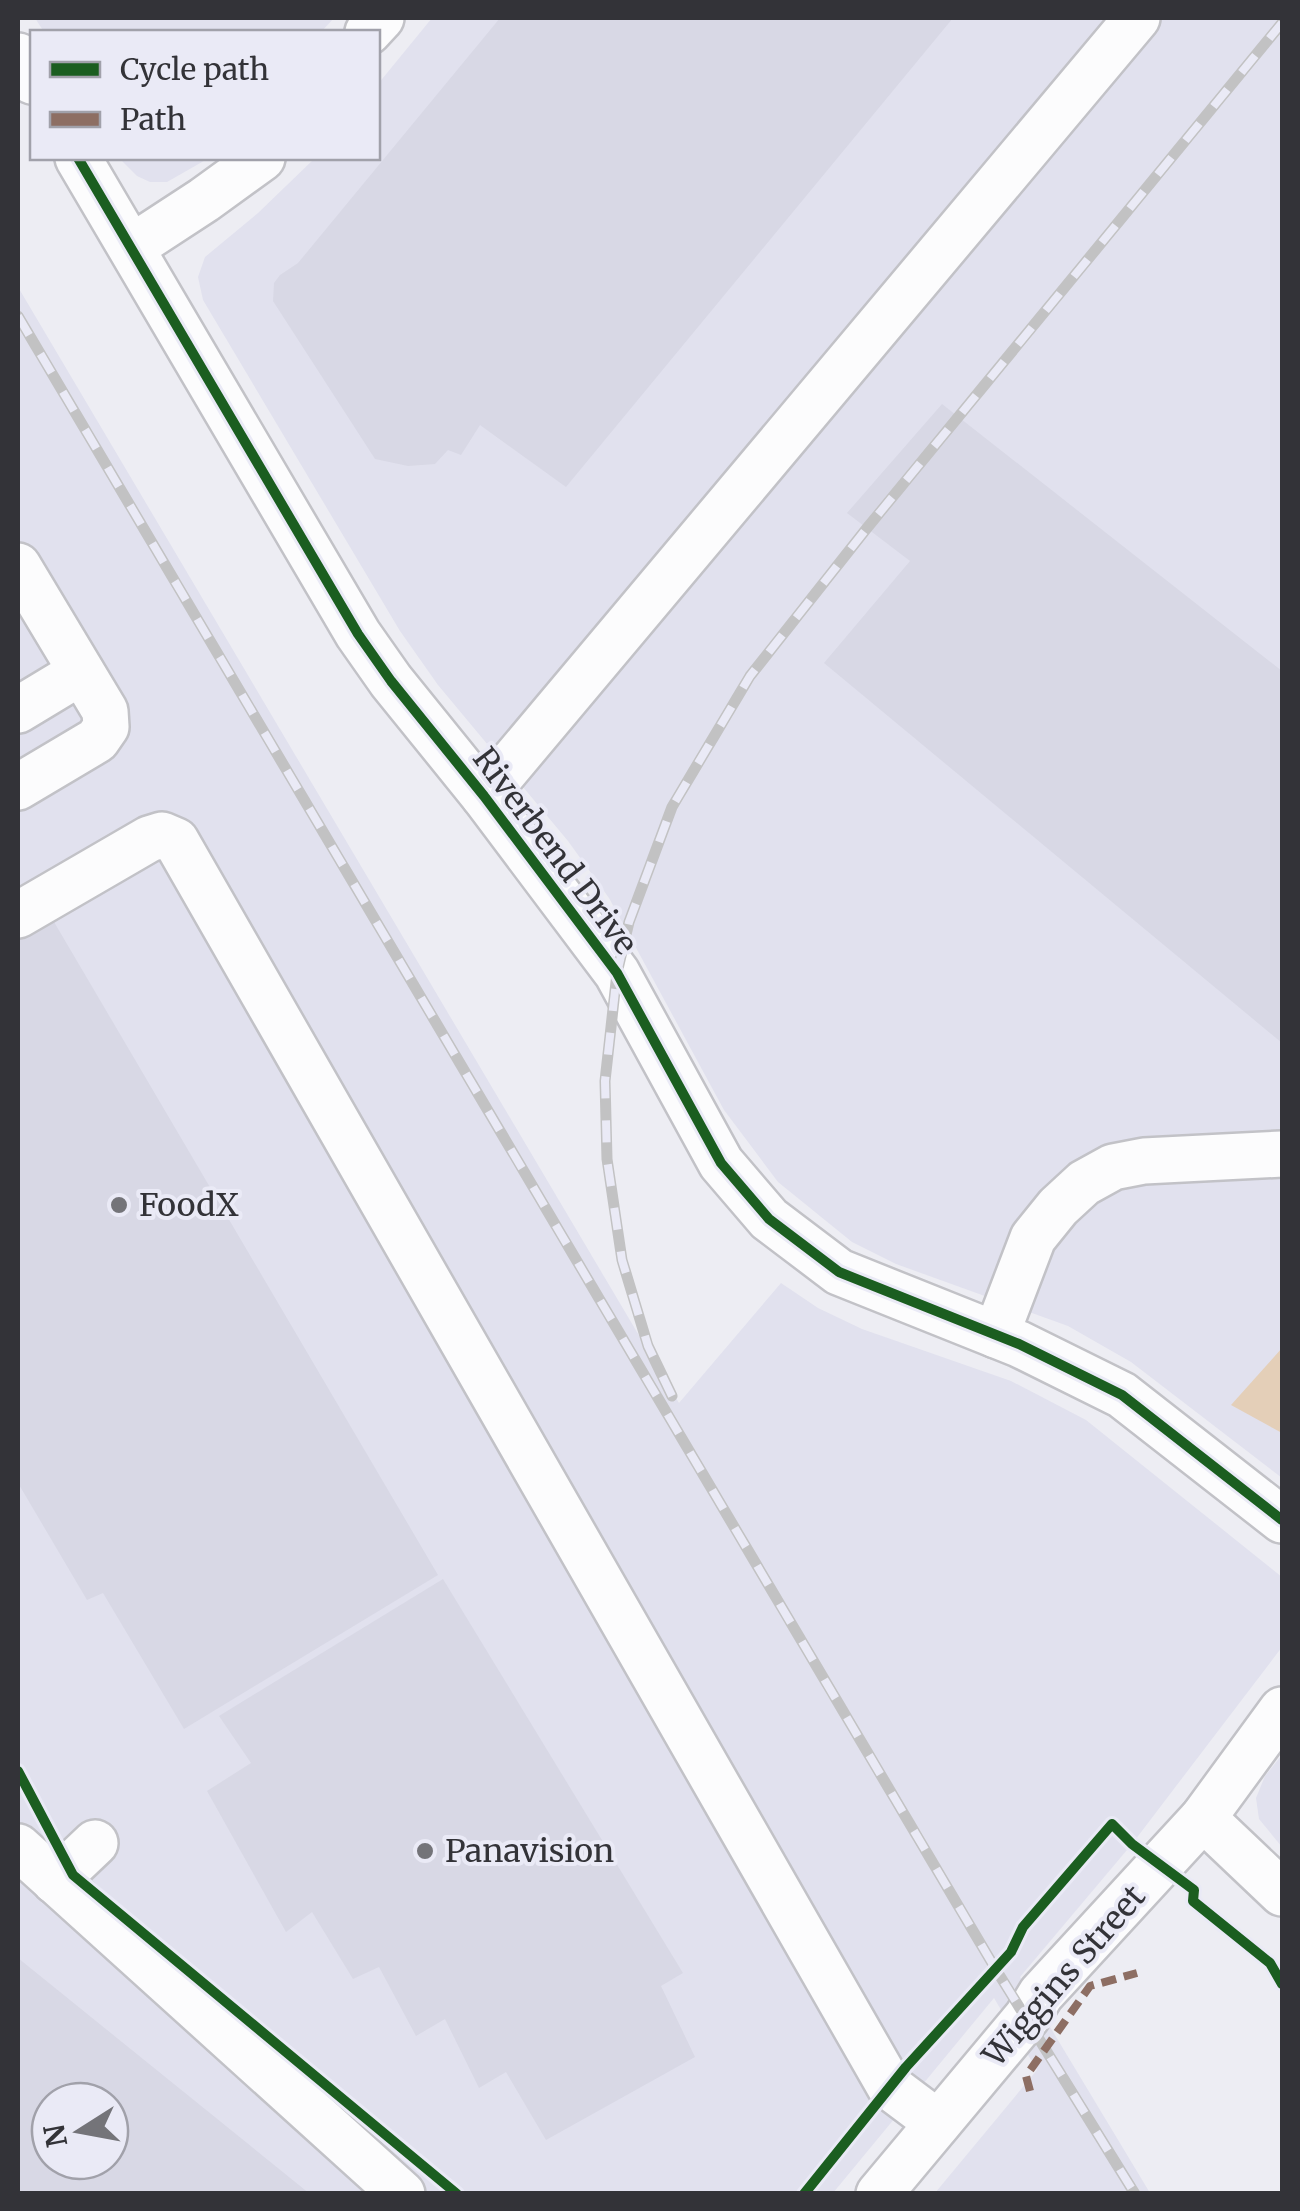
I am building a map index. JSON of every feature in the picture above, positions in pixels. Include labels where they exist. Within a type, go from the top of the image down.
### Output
[{"type":"street","points":[[484,796],[1136,18]]},
{"type":"street","name":"Riverbend Drive","points":[[79,160],[358,634],[617,973],[721,1164],[769,1219],[839,1272],[996,1335],[1122,1395],[1282,1520]]},
{"type":"street","points":[[132,247],[259,160]]},
{"type":"street","points":[[18,566],[105,711],[106,727],[97,740],[18,787]]},
{"type":"street","points":[[18,710],[82,672]]},
{"type":"street","points":[[18,915],[149,838],[162,835],[176,840],[890,2087],[938,2122]]},
{"type":"street","points":[[996,1335],[1033,1238],[1084,1182],[1113,1167],[1144,1160],[1282,1154]]},
{"type":"street","name":"Wiggins Street","points":[[903,2185],[938,2122],[1041,1994],[1202,1818],[1282,1710]]},
{"type":"street","points":[[1202,1818],[1282,1893]]},
{"type":"street","points":[[55,1880],[95,1843]]},
{"type":"street","points":[[18,1847],[402,2194]]},
{"type":"shaded area","points":[[35,18],[334,18],[323,30],[43,30]]},
{"type":"shaded area","points":[[432,18],[1282,18],[1282,1478],[1131,1362],[1068,1326],[896,1264],[852,1242],[778,1182],[724,1110],[609,898],[568,841],[438,685],[400,631],[203,300],[198,277],[205,257],[313,160],[380,160],[380,82]]},
{"type":"shaded area","points":[[121,160],[206,160],[167,182],[150,182],[137,176]]},
{"type":"shaded area","points":[[18,287],[679,1403],[781,1283],[818,1308],[862,1329],[1011,1381],[1086,1420],[1282,1577],[1282,1647],[1132,1844],[1020,1977],[1150,2193],[935,2193],[1037,2070],[994,1998],[833,2193],[18,2193]]},
{"type":"shaded area","points":[[1282,1348],[1282,1433],[1231,1405]]},
{"type":"shaded area","points":[[1282,1755],[1282,1847],[1259,1819],[1256,1798],[1265,1776]]},
{"type":"building","points":[[500,18],[953,18],[566,487],[480,425],[461,455],[448,450],[435,464],[408,466],[375,459],[273,301],[274,283],[280,275],[298,263]]},
{"type":"building","points":[[942,404],[1282,671],[1282,1043],[824,663],[910,561],[847,513]]},
{"type":"building","name":"FoodX","points":[[47,910],[438,1575],[184,1729],[103,1593],[87,1600],[18,1483],[18,927]]},
{"type":"building","name":"Panavision","points":[[443,1579],[683,1973],[661,1986],[695,2057],[546,2140],[506,2072],[479,2088],[445,2019],[416,2036],[379,1967],[353,1979],[312,1912],[286,1932],[207,1791],[251,1763],[219,1716]]},
{"type":"building","points":[[18,1958],[310,2194],[18,2194]]},
{"type":"railway","points":[[672,1396],[648,1346],[622,1260],[607,1159],[605,1081],[617,973],[629,922],[672,807],[750,676],[1282,23]]},
{"type":"railway","points":[[18,316],[995,1968],[1135,2194]]},
{"type":"marked path","points":[[1030,2091],[1026,2076],[1090,1986],[1137,1973]]},
{"type":"cycle path","points":[[79,160],[358,634],[617,973],[721,1163],[769,1219],[839,1272],[1019,1344],[1122,1395],[1282,1520]]},
{"type":"cycle path","points":[[18,1771],[73,1875],[457,2194]]},
{"type":"cycle path","points":[[804,2194],[906,2067],[1011,1952],[1023,1927],[1112,1824],[1132,1844],[1194,1890],[1193,1901],[1270,1963],[1282,1984]]},
{"type":"place","name":"FoodX","points":[[119,1205]]},
{"type":"place","name":"Panavision","points":[[425,1851]]}]
